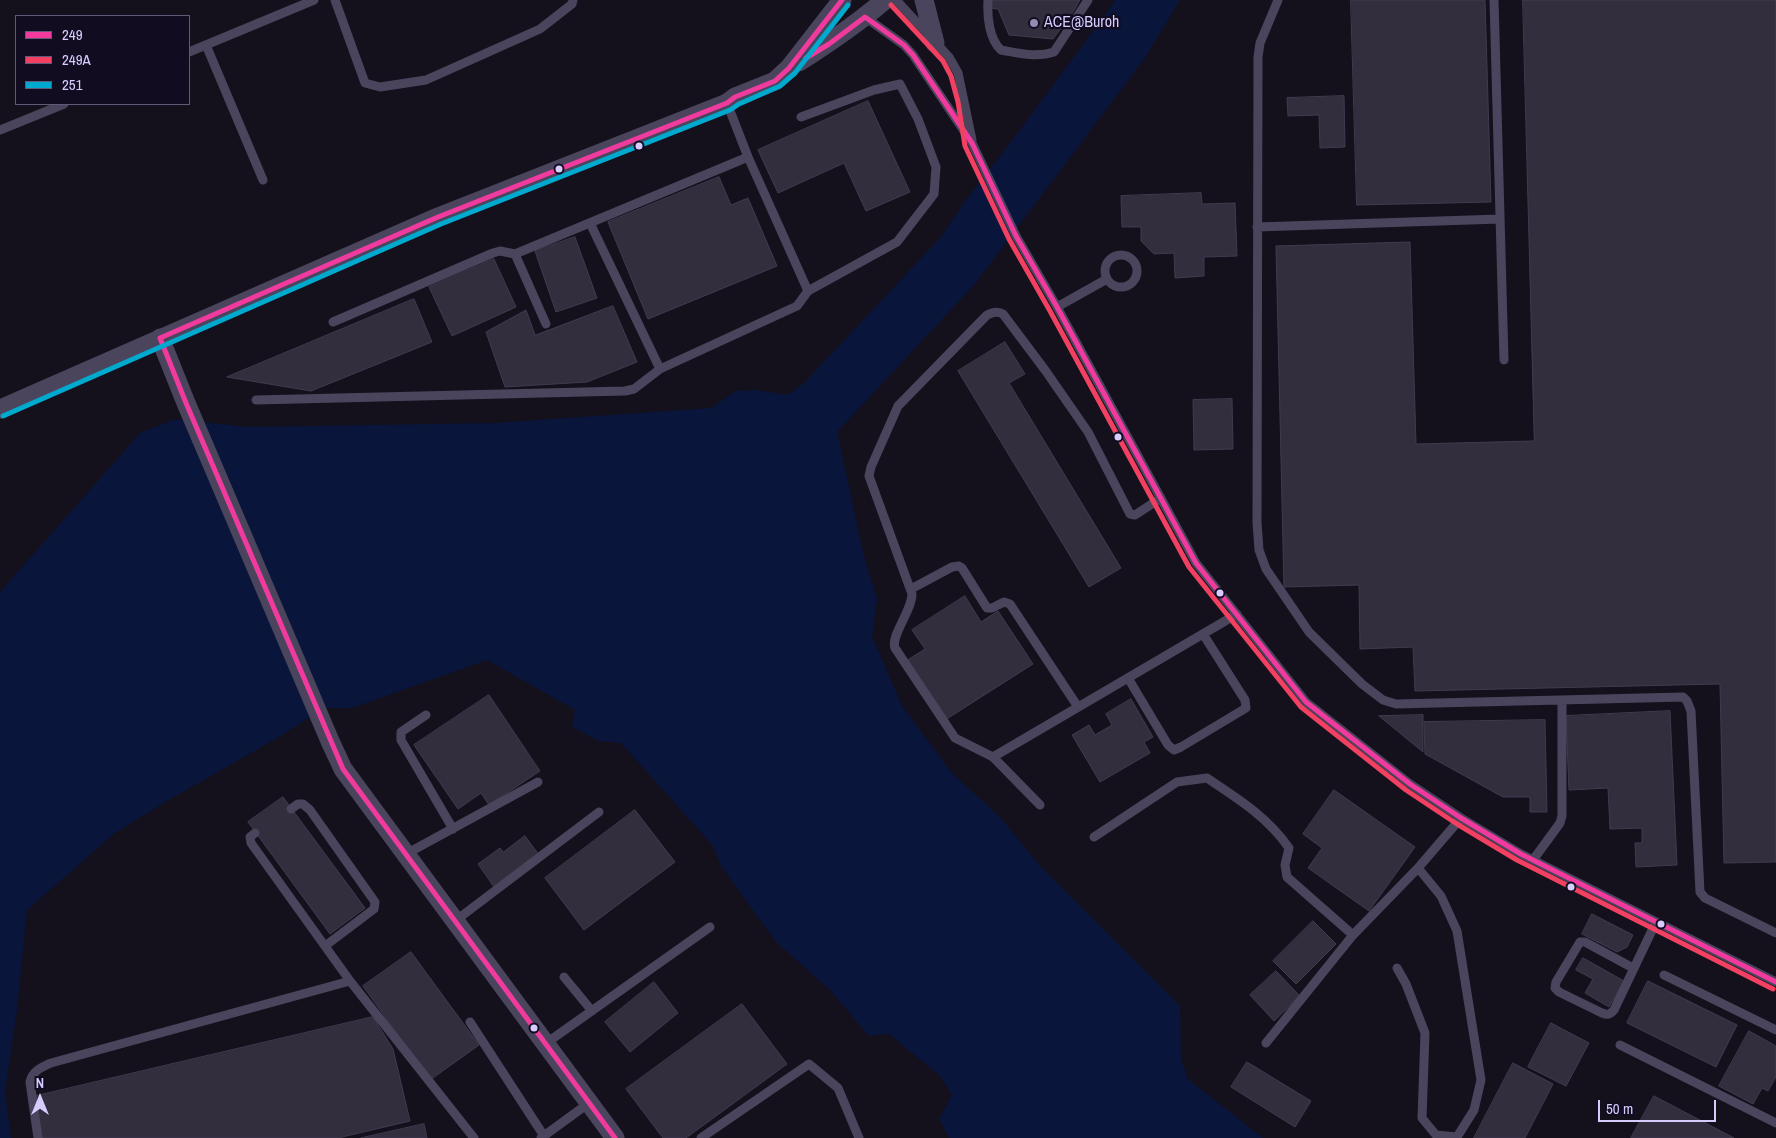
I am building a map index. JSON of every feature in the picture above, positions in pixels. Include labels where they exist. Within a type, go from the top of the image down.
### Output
[{"type":"street","points":[[0,409],[438,217],[727,103],[734,97],[775,81],[789,68],[843,0],[865,17]]},
{"type":"street","points":[[789,68],[829,44],[885,0]]},
{"type":"street","points":[[924,0],[935,44]]},
{"type":"street","points":[[160,338],[343,769],[615,1138]]},
{"type":"lane","points":[[190,52],[314,0]]},
{"type":"lane","points":[[335,0],[365,82],[380,87],[426,80],[540,29],[572,4],[573,0]]},
{"type":"lane","points":[[896,0],[949,57],[958,73],[965,100],[972,143]]},
{"type":"lane","points":[[988,0],[988,18],[997,47],[1001,50],[1035,56],[1054,52],[1088,0]]},
{"type":"lane","points":[[1278,0],[1260,43],[1258,57],[1257,522],[1259,550],[1266,569],[1309,632],[1362,684],[1383,700],[1396,704],[1683,697],[1688,701],[1691,711],[1700,892],[1705,898],[1776,934]]},
{"type":"lane","points":[[1494,0],[1504,360]]},
{"type":"lane","points":[[865,17],[904,45],[914,55],[972,143],[1016,236],[1057,307],[1196,563],[1306,702],[1410,784],[1461,818],[1533,860],[1776,982]]},
{"type":"lane","points":[[206,45],[264,180]]},
{"type":"lane","points":[[256,400],[625,391],[634,389],[660,369],[797,306],[808,291],[897,242],[934,194],[936,167],[918,119],[900,84],[874,90],[801,117]]},
{"type":"lane","points":[[727,103],[748,157],[808,291]]},
{"type":"lane","points":[[0,130],[62,105]]},
{"type":"lane","points":[[333,322],[493,253],[515,254],[748,157]]},
{"type":"lane","points":[[1257,227],[1500,219]]},
{"type":"lane","points":[[590,223],[660,369]]},
{"type":"lane","points":[[515,254],[546,324]]},
{"type":"lane","points":[[1057,307],[1107,279]]},
{"type":"lane","points":[[1040,805],[993,757],[955,738],[895,648],[894,639],[911,605],[912,594],[870,476],[870,467],[898,406],[987,315],[994,312],[1003,314],[1088,432],[1130,514],[1135,515],[1161,498]]},
{"type":"lane","points":[[911,589],[952,567],[959,566],[962,568],[987,608],[992,608],[1004,602],[1010,604],[1078,707]]},
{"type":"lane","points":[[993,757],[1236,614]]},
{"type":"lane","points":[[1128,678],[1168,745],[1174,750],[1181,747],[1246,708],[1245,700],[1203,634]]},
{"type":"lane","points":[[1533,860],[1560,823],[1562,816],[1562,700]]},
{"type":"lane","points":[[426,715],[401,732],[401,740],[453,829]]},
{"type":"lane","points":[[1094,837],[1177,782],[1207,778],[1249,806],[1281,836],[1289,848],[1285,865],[1287,877],[1353,935]]},
{"type":"lane","points":[[406,854],[538,782]]},
{"type":"lane","points":[[292,809],[298,804],[303,804],[310,810],[375,902],[374,909],[325,946]]},
{"type":"lane","points":[[456,921],[599,812]]},
{"type":"lane","points":[[1266,1043],[1353,935],[1418,868],[1461,818]]},
{"type":"lane","points":[[255,832],[250,838],[251,844],[350,981],[474,1138]]},
{"type":"lane","points":[[1397,968],[1406,984],[1425,1033],[1422,1118],[1436,1135],[1457,1137],[1474,1110],[1481,1080],[1457,932],[1441,896],[1418,868]]},
{"type":"lane","points":[[1634,968],[1584,942],[1580,942],[1556,982],[1555,988],[1556,991],[1602,1013],[1610,1014],[1614,1010],[1656,922]]},
{"type":"lane","points":[[545,1044],[710,927]]},
{"type":"lane","points":[[1664,976],[1776,1030]]},
{"type":"lane","points":[[564,977],[592,1011]]},
{"type":"lane","points":[[38,1138],[30,1082],[31,1078],[40,1068],[51,1063],[350,981]]},
{"type":"lane","points":[[470,1022],[542,1137],[589,1103]]},
{"type":"lane","points":[[1620,1045],[1776,1122]]},
{"type":"lane","points":[[701,1138],[810,1064],[838,1088],[859,1138]]},
{"type":"water","points":[[1115,0],[1180,0],[1145,58],[975,284],[837,432],[864,556],[877,599],[872,636],[902,706],[952,773],[1001,818],[1041,867],[1180,1006],[1181,1059],[1188,1079],[1263,1138],[949,1138],[939,1119],[952,1095],[940,1076],[889,1034],[869,1036],[829,989],[776,942],[721,866],[713,846],[621,743],[599,741],[572,727],[575,710],[487,660],[352,708],[324,708],[279,737],[115,833],[27,910],[17,1010],[5,1092],[11,1138],[0,1138],[0,592],[140,433],[175,419],[248,427],[494,423],[711,408],[736,391],[757,390],[787,395],[803,384],[940,238],[965,201]]},
{"type":"building","name":"ACE@Buroh","points":[[991,0],[1080,0],[1053,39],[1009,35],[998,9],[990,8]]},
{"type":"building","points":[[1351,0],[1485,0],[1491,202],[1357,205]]},
{"type":"building","points":[[1523,0],[1776,0],[1776,862],[1724,863],[1720,684],[1415,691],[1413,647],[1360,649],[1359,585],[1284,587],[1276,246],[1410,242],[1416,444],[1534,441]]},
{"type":"building","points":[[1344,96],[1345,147],[1320,148],[1319,115],[1288,116],[1287,98]]},
{"type":"building","points":[[868,101],[910,192],[866,211],[844,163],[778,193],[758,150]]},
{"type":"building","points":[[719,177],[731,205],[748,198],[777,266],[648,319],[608,222]]},
{"type":"building","points":[[1201,193],[1202,204],[1235,203],[1237,256],[1204,257],[1204,276],[1175,278],[1174,253],[1154,254],[1141,241],[1141,227],[1122,227],[1121,196]]},
{"type":"building","points":[[575,237],[597,298],[556,312],[535,251]]},
{"type":"building","points":[[494,259],[516,307],[452,336],[429,287]]},
{"type":"building","points":[[414,299],[432,342],[311,391],[227,377]]},
{"type":"building","points":[[613,306],[637,362],[587,382],[505,387],[486,332],[526,310],[535,335]]},
{"type":"building","points":[[1005,342],[1025,374],[1009,383],[1121,568],[1089,587],[958,371]]},
{"type":"building","points":[[1232,399],[1233,449],[1194,450],[1193,400]]},
{"type":"building","points":[[965,596],[981,622],[998,611],[1033,664],[945,720],[906,661],[925,649],[912,630]]},
{"type":"building","points":[[489,695],[540,771],[489,805],[481,793],[458,809],[414,745]]},
{"type":"building","points":[[1131,699],[1153,737],[1144,742],[1150,753],[1100,782],[1072,735],[1089,725],[1095,735],[1112,725],[1106,714]]},
{"type":"building","points":[[1670,711],[1677,865],[1636,867],[1635,843],[1642,843],[1642,828],[1610,829],[1608,788],[1569,790],[1566,716]]},
{"type":"building","points":[[1423,715],[1423,752],[1379,716]]},
{"type":"building","points":[[1545,720],[1547,812],[1530,812],[1530,797],[1503,797],[1425,754],[1424,722]]},
{"type":"building","points":[[1334,790],[1415,847],[1369,911],[1308,868],[1322,848],[1303,834]]},
{"type":"building","points":[[283,797],[365,908],[330,934],[248,822]]},
{"type":"building","points":[[635,810],[675,862],[584,930],[545,878]]},
{"type":"building","points":[[525,836],[539,855],[494,887],[478,864],[500,848],[503,852]]},
{"type":"building","points":[[1592,914],[1633,935],[1627,947],[1617,952],[1582,934]]},
{"type":"building","points":[[1313,921],[1336,944],[1296,984],[1273,961]]},
{"type":"building","points":[[411,952],[479,1045],[430,1080],[363,986]]},
{"type":"building","points":[[1583,958],[1624,981],[1609,1007],[1585,993],[1593,979],[1576,970]]},
{"type":"building","points":[[1276,971],[1300,996],[1274,1021],[1250,995]]},
{"type":"building","points":[[1648,981],[1737,1025],[1716,1067],[1627,1023]]},
{"type":"building","points":[[654,982],[678,1013],[630,1052],[605,1022]]},
{"type":"building","points":[[742,1004],[787,1064],[686,1138],[663,1138],[626,1089]]},
{"type":"building","points":[[373,1017],[393,1049],[410,1121],[338,1138],[42,1138],[32,1097]]},
{"type":"building","points":[[1551,1023],[1589,1043],[1566,1086],[1528,1067]]},
{"type":"building","points":[[1749,1031],[1776,1046],[1776,1077],[1768,1091],[1762,1088],[1753,1104],[1719,1086]]},
{"type":"building","points":[[1247,1062],[1311,1101],[1295,1127],[1231,1087]]},
{"type":"building","points":[[1513,1063],[1553,1084],[1525,1138],[1474,1138]]},
{"type":"building","points":[[1654,1096],[1734,1138],[1631,1138]]},
{"type":"building","points":[[424,1124],[427,1138],[361,1138]]},
{"type":"transit line","name":"249","points":[[615,1138],[343,769],[160,338],[438,217],[727,103],[735,97],[775,81],[789,68],[842,0]]},
{"type":"transit line","name":"251","points":[[3,416],[441,224],[730,110],[739,104],[780,86],[795,73],[848,5]]},
{"type":"transit line","name":"249A","points":[[891,5],[943,61],[951,76],[958,102],[965,146],[1009,239],[1189,567],[1301,707],[1406,790],[1457,824],[1517,860],[1773,989]]},
{"type":"transit line","name":"249","points":[[806,58],[829,44],[865,17],[904,45],[913,55],[972,143],[1016,236],[1057,307],[1196,563],[1306,702],[1410,784],[1461,818],[1521,854],[1776,982]]},
{"type":"place","name":"ACE@Buroh","points":[[1034,23]]}]
